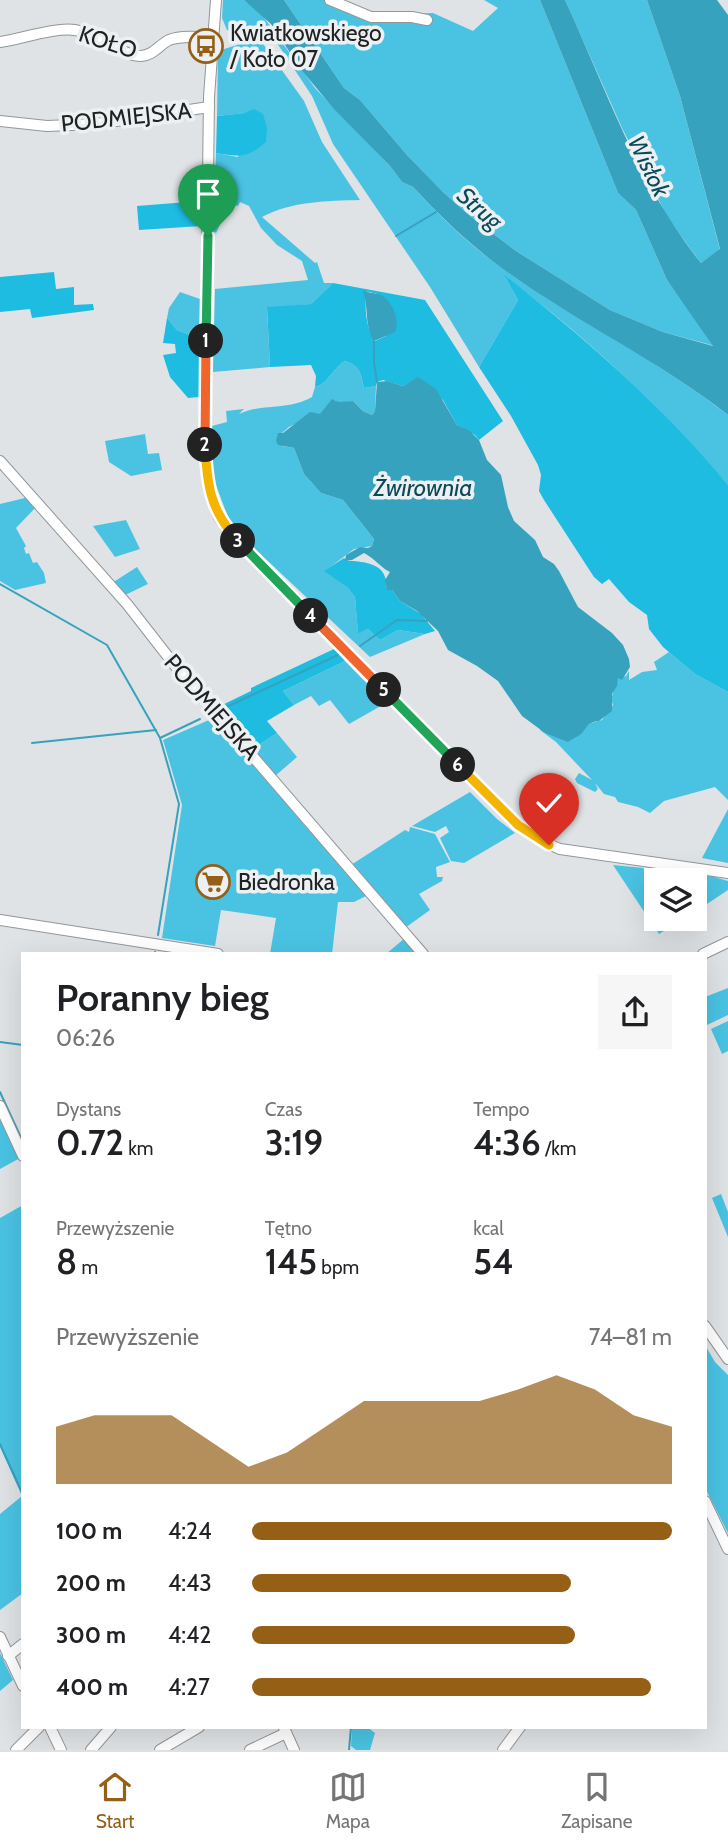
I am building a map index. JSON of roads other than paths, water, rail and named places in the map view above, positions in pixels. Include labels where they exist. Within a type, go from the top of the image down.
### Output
[{"type":"street","points":[[216,0],[209,107],[205,440],[210,493],[219,517],[250,554],[527,833],[560,849],[728,873]]},
{"type":"street","points":[[330,0],[371,17],[412,16],[427,20]]},
{"type":"street","name":"KOŁO","points":[[0,42],[75,30],[104,39],[129,53],[142,56],[156,51],[175,38],[212,38]]},
{"type":"street","name":"PODMIEJSKA","points":[[0,121],[47,126],[96,124],[209,107]]},
{"type":"street","name":"PODMIEJSKA","points":[[0,461],[127,604],[180,672],[421,952]]},
{"type":"street","points":[[0,920],[205,952]]},
{"type":"street","points":[[707,952],[728,942]]},
{"type":"street","points":[[0,1106],[21,1152]]},
{"type":"street","points":[[707,1329],[728,1359]]},
{"type":"street","points":[[707,1505],[728,1549]]},
{"type":"street","points":[[0,1637],[21,1682]]},
{"type":"street","points":[[8,1656],[21,1646]]},
{"type":"street","points":[[16,1750],[37,1729]]},
{"type":"street","points":[[51,1729],[61,1750]]},
{"type":"street","points":[[91,1750],[109,1729]]},
{"type":"street","points":[[160,1750],[195,1729]]},
{"type":"street","points":[[503,1750],[519,1729]]},
{"type":"street","points":[[250,1750],[285,1730],[294,1750]]},
{"type":"water","points":[[244,0],[284,0],[344,88],[360,100],[444,193],[516,251],[610,310],[663,332],[713,346],[667,280],[636,210],[618,193],[540,0],[565,0],[625,136],[659,202],[701,263],[720,249],[680,96],[647,0],[717,0],[728,15],[728,415],[670,374],[520,281],[470,243],[413,187],[402,182],[390,166],[334,109],[303,72],[271,24]]},
{"type":"water","points":[[363,291],[387,299],[396,317],[395,332],[374,341],[368,323]]},
{"type":"water","name":"Żwirownia","points":[[418,377],[436,389],[457,425],[470,431],[479,440],[487,460],[501,475],[514,521],[535,540],[543,557],[554,564],[578,607],[612,633],[623,645],[629,659],[630,667],[622,680],[618,678],[612,694],[612,711],[599,721],[590,723],[568,742],[545,733],[522,716],[498,681],[448,650],[438,631],[417,611],[400,601],[392,590],[387,590],[385,580],[390,572],[364,553],[345,561],[346,555],[360,547],[372,546],[374,539],[343,500],[321,493],[304,474],[294,448],[278,445],[276,441],[278,433],[283,433],[310,412],[320,414],[332,399],[339,402],[353,401],[363,411],[372,415],[375,411],[377,382],[387,381],[403,386]]},
{"type":"waterway","points":[[396,236],[436,212]]},
{"type":"waterway","points":[[374,341],[377,382]]},
{"type":"waterway","points":[[0,584],[107,645],[160,738],[200,719]]},
{"type":"waterway","points":[[360,646],[397,620],[427,621]]},
{"type":"waterway","points":[[220,710],[338,655]]},
{"type":"waterway","points":[[32,743],[156,730]]},
{"type":"waterway","points":[[158,935],[179,804],[160,738]]},
{"type":"waterway","points":[[0,1042],[21,1045]]},
{"type":"waterway","points":[[0,1092],[21,1138]]},
{"type":"waterway","points":[[0,1444],[21,1491]]},
{"type":"waterway","points":[[349,1750],[351,1729]]},
{"type":"place","name":"Kwiatkowskiego / Koło 07","points":[[206,46]]},
{"type":"place","name":"Biedronka","points":[[213,882]]},
{"type":"water label","name":"Wisłok","points":[[649,166]]},
{"type":"water label","name":"Strug","points":[[480,208]]}]
